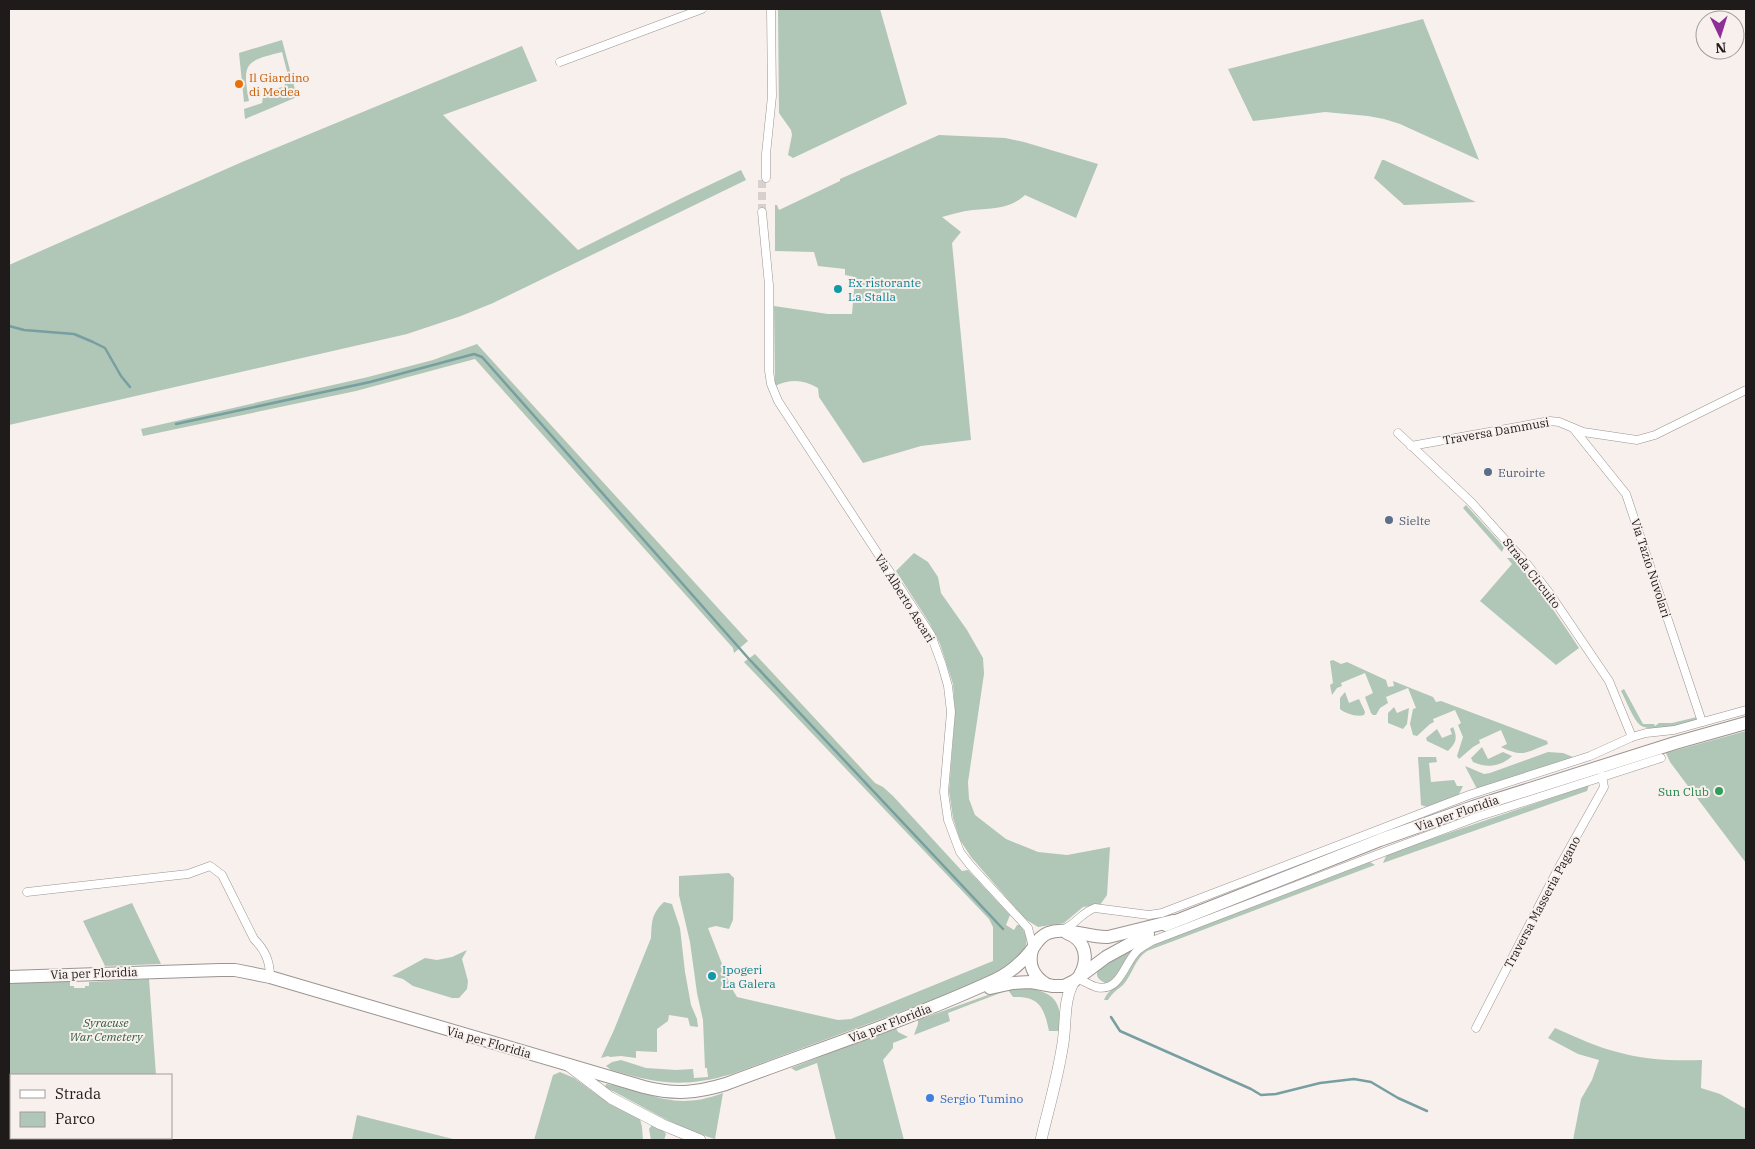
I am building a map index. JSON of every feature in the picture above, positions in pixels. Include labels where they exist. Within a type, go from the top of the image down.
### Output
[{"type":"main road","name":"Via per Floridia","points":[[1173,921],[1380,840],[1473,807],[1657,748],[1746,723]]},
{"type":"main road","points":[[956,998],[1005,974],[1022,961],[1039,938],[1057,932],[1081,939],[1117,936],[1173,921]]},
{"type":"main road","points":[[956,998],[1012,982],[1064,986],[1118,949],[1173,921]]},
{"type":"main road","points":[[1041,1140],[1066,1028],[1066,1000],[1084,968],[1086,960],[1081,939]]},
{"type":"main road","points":[[1032,949],[1030,960],[1032,970],[1038,978],[1050,985],[1059,994],[1066,1011]]},
{"type":"main road","name":"Via per Floridia","points":[[9,976],[235,970],[270,977],[568,1065],[674,1093],[696,1092],[726,1084],[956,998]]},
{"type":"main road","points":[[568,1065],[612,1098],[661,1124],[700,1140]]},
{"type":"street","points":[[560,62],[702,9]]},
{"type":"street","points":[[764,179],[763,141],[771,111],[772,96],[771,9]]},
{"type":"street","name":"Via Alberto Ascari","points":[[764,211],[771,384],[778,401],[931,635],[948,686],[951,712],[944,792],[950,826],[960,852],[1028,928]]},
{"type":"street","name":"Traversa Dammusi","points":[[1411,446],[1550,421],[1559,422],[1583,432],[1637,440],[1646,438],[1746,390]]},
{"type":"street","name":"Via Tazio Nuvolari","points":[[1573,428],[1626,494],[1702,722]]},
{"type":"street","name":"Strada Circuito","points":[[1398,433],[1471,502],[1513,547],[1550,594],[1608,682],[1632,737]]},
{"type":"street","points":[[1028,928],[1037,932],[1057,932],[1070,927],[1082,915],[1095,908],[1149,915],[1162,913],[1469,796],[1590,756],[1632,737],[1646,733],[1674,730],[1746,710]]},
{"type":"street","points":[[1078,978],[1096,987],[1111,986],[1117,982],[1132,956],[1139,948],[1152,941],[1430,834],[1661,758]]},
{"type":"street","name":"Traversa Masseria Pagano","points":[[1476,1028],[1558,869],[1604,787],[1602,776]]},
{"type":"street","points":[[27,892],[188,874],[210,866],[222,875],[254,938],[260,945],[270,965],[270,977]]},
{"type":"street","points":[[1081,939],[1080,920],[1082,915]]},
{"type":"street","points":[[1028,928],[1032,949]]},
{"type":"green space","points":[[778,9],[880,9],[907,104],[793,158],[788,155],[792,135],[791,130],[779,113]]},
{"type":"green space","points":[[1423,19],[1479,160],[1400,124],[1368,116],[1325,112],[1253,121],[1228,69]]},
{"type":"green space","points":[[282,40],[297,97],[245,119],[244,109],[262,103],[264,91],[283,87],[289,79],[282,52],[253,61],[247,71],[246,79],[249,101],[244,102],[239,53]]},
{"type":"green space","points":[[522,46],[537,81],[443,115],[578,250],[741,170],[746,180],[493,303],[407,334],[9,425],[9,265],[242,162]]},
{"type":"green space","points":[[939,135],[1005,138],[1098,164],[1076,218],[1025,195],[1007,205],[965,211],[942,217],[961,232],[952,243],[971,440],[921,446],[863,463],[819,397],[818,388],[796,381],[775,386],[774,306],[828,314],[852,314],[855,277],[845,275],[845,269],[818,266],[814,252],[775,251],[775,205],[777,205],[779,210],[840,181],[840,179]]},
{"type":"green space","points":[[1382,160],[1476,202],[1404,205],[1374,178]]},
{"type":"green space","points":[[477,344],[748,641],[734,653],[733,648],[475,359],[356,391],[143,436],[141,429],[368,377],[433,360]]},
{"type":"green space","points":[[1466,505],[1504,547],[1502,552],[1463,508]]},
{"type":"green space","points":[[914,553],[928,562],[938,577],[941,593],[967,630],[983,658],[984,674],[968,782],[969,799],[975,815],[1006,839],[1038,852],[1067,855],[1110,847],[1107,895],[1100,905],[1083,907],[1064,923],[1038,927],[1025,919],[971,857],[960,840],[953,818],[949,791],[955,713],[953,684],[940,644],[930,624],[896,571]]},
{"type":"green space","points":[[1507,558],[1513,558],[1531,580],[1579,648],[1556,665],[1480,601],[1512,564]]},
{"type":"green space","points":[[755,654],[875,783],[893,796],[962,871],[968,870],[1010,915],[1006,925],[1014,930],[1017,925],[1020,925],[1027,941],[1025,948],[1016,961],[995,977],[732,1074],[685,1083],[657,1081],[611,1070],[606,1066],[621,1060],[646,1068],[693,1069],[694,1078],[708,1077],[707,1068],[705,1068],[703,1020],[690,942],[679,895],[679,876],[729,873],[734,878],[733,920],[729,929],[716,926],[708,928],[731,987],[737,997],[838,1020],[851,1019],[993,961],[993,927],[989,919],[744,662]]},
{"type":"green space","points":[[1333,660],[1341,664],[1347,662],[1386,680],[1388,687],[1394,686],[1393,681],[1433,697],[1436,702],[1441,701],[1547,741],[1548,744],[1525,753],[1508,750],[1501,747],[1507,744],[1501,730],[1479,740],[1480,743],[1459,759],[1457,756],[1463,737],[1458,725],[1461,723],[1455,710],[1433,719],[1434,722],[1417,736],[1413,735],[1410,724],[1413,709],[1416,708],[1408,688],[1386,697],[1388,703],[1380,708],[1376,715],[1373,715],[1365,697],[1373,693],[1365,673],[1341,683],[1342,686],[1337,688],[1332,695],[1330,685],[1333,683],[1330,661]]},
{"type":"green space","points":[[1624,689],[1643,724],[1654,724],[1655,726],[1659,723],[1672,723],[1697,717],[1697,719],[1685,724],[1659,728],[1640,725],[1632,714],[1621,691]]},
{"type":"green space","points":[[1345,692],[1349,703],[1359,699],[1365,712],[1364,715],[1352,715],[1340,709],[1340,698]]},
{"type":"green space","points":[[1394,707],[1397,713],[1409,708],[1407,724],[1403,729],[1388,723],[1388,713]]},
{"type":"green space","points":[[1453,727],[1455,740],[1448,751],[1427,741],[1426,738],[1437,729],[1442,738],[1452,734],[1450,729]]},
{"type":"green space","name":"Sun Club","points":[[1746,731],[1746,863],[1670,762],[1666,753]]},
{"type":"green space","points":[[1482,747],[1488,759],[1503,752],[1512,756],[1508,760],[1488,766],[1473,762],[1471,758]]},
{"type":"green space","points":[[1548,752],[1563,753],[1573,757],[1477,789],[1465,766],[1484,774],[1490,773]]},
{"type":"green space","points":[[1418,757],[1436,757],[1437,762],[1429,763],[1431,782],[1454,780],[1457,786],[1463,786],[1458,796],[1427,807],[1421,805]]},
{"type":"green space","points":[[1589,785],[1587,791],[1383,863],[1387,854]]},
{"type":"green space","points":[[1370,862],[1375,865],[1147,951],[1136,963],[1123,985],[1108,1000],[1104,1000],[1108,993],[1123,980],[1137,957],[1153,945]]},
{"type":"green space","points":[[664,902],[672,904],[680,928],[691,1005],[698,1027],[690,1026],[688,1018],[669,1015],[668,1021],[657,1029],[657,1052],[636,1051],[636,1058],[608,1056],[601,1058],[651,938],[654,914]]},
{"type":"green space","points":[[132,903],[161,964],[105,966],[83,921]]},
{"type":"green space","points":[[1138,944],[1128,955],[1114,980],[1105,983],[1099,979],[1097,976],[1098,970]]},
{"type":"green space","points":[[467,950],[462,959],[468,981],[467,989],[459,998],[452,998],[413,986],[403,979],[392,976],[425,958],[437,960],[452,957]]},
{"type":"green space","name":"Syracuse War Cemetery","points":[[149,979],[156,1074],[10,1074],[10,1136],[9,982],[70,982],[70,986],[74,986],[74,988],[85,988],[85,986],[89,986],[89,982]]},
{"type":"green space","points":[[1013,986],[1035,989],[1056,1001],[1060,1018],[1059,1031],[1049,1031],[1043,1010],[1035,1001],[1022,997],[1013,997],[1008,990],[948,1013],[950,1021],[914,1035],[918,1020]]},
{"type":"green space","points":[[896,1028],[898,1032],[908,1037],[893,1043],[893,1048],[883,1060],[904,1140],[836,1140],[817,1063],[796,1071],[791,1068]]},
{"type":"green space","points":[[1555,1028],[1612,1051],[1661,1060],[1702,1060],[1701,1088],[1720,1094],[1746,1109],[1746,1140],[1573,1140],[1581,1099],[1592,1080],[1599,1060],[1578,1054],[1548,1038]]},
{"type":"green space","points":[[560,1072],[574,1078],[608,1103],[640,1119],[643,1140],[534,1140],[553,1075]]},
{"type":"green space","points":[[606,1084],[676,1101],[690,1101],[723,1093],[715,1139],[686,1129],[659,1116],[605,1087]]},
{"type":"green space","points":[[357,1115],[457,1140],[352,1140]]},
{"type":"green space","points":[[652,1125],[662,1129],[666,1134],[664,1140],[651,1140],[649,1129]]},
{"type":"waterway","points":[[9,326],[24,330],[74,334],[105,348],[121,376],[130,387]]},
{"type":"waterway","points":[[176,424],[370,382],[474,354],[482,357],[749,659],[1003,929]]},
{"type":"waterway","points":[[1111,1017],[1120,1031],[1261,1095],[1276,1094],[1320,1083],[1354,1079],[1371,1082],[1398,1098],[1427,1111]]},
{"type":"tunnel","points":[[762,180],[762,212]]},
{"type":"place","name":"Il Giardino di Medea","points":[[239,84]]},
{"type":"place","name":"Ex ristorante La Stalla","points":[[838,289]]},
{"type":"place","name":"Euroirte","points":[[1488,472]]},
{"type":"place","name":"Sielte","points":[[1389,520]]},
{"type":"place","name":"Sun Club","points":[[1719,791]]},
{"type":"place","name":"Ipogeri La Galera","points":[[712,976]]},
{"type":"place","name":"Sergio Tumino","points":[[930,1098]]}]
